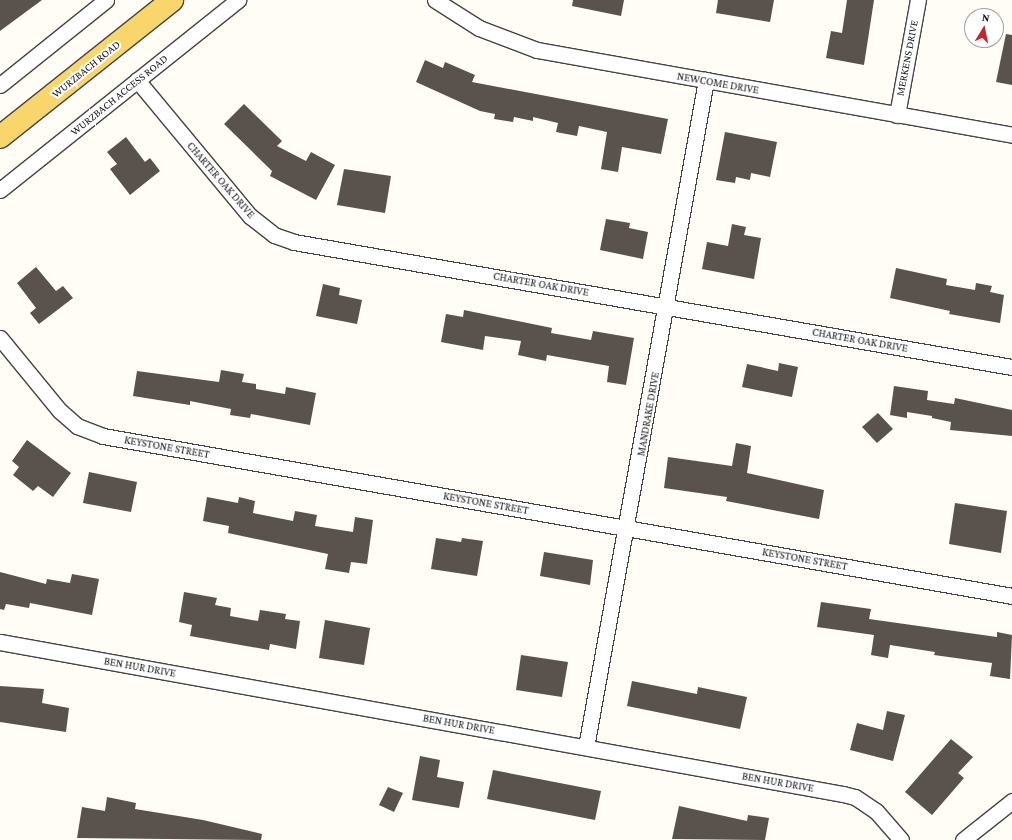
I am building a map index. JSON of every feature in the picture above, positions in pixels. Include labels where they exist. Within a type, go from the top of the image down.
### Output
[{"type":"main road","name":"WURZBACH ROAD","points":[[0,137],[172,0]]},
{"type":"street","points":[[0,85],[106,0]]},
{"type":"street","name":"WURZBACH ACCESS ROAD","points":[[0,190],[238,0]]},
{"type":"street","name":"NEWCOME DRIVE","points":[[435,0],[479,28],[537,50],[1012,136]]},
{"type":"street","name":"MERKENS DRIVE","points":[[897,115],[918,0]]},
{"type":"street","name":"CHARTER OAK DRIVE","points":[[138,80],[250,216],[274,235],[294,242],[1012,367]]},
{"type":"street","name":"MANDRAKE DRIVE","points":[[586,747],[628,528],[706,80]]},
{"type":"street","name":"KEYSTONE STREET","points":[[0,338],[60,411],[77,426],[103,436],[1012,596]]},
{"type":"street","name":"BEN HUR DRIVE","points":[[0,642],[586,747],[855,797],[876,812],[901,840]]},
{"type":"street","points":[[964,840],[1012,801]]},
{"type":"building","points":[[0,0],[42,0],[0,31]]},
{"type":"building","points":[[573,0],[624,0],[621,16],[572,6]]},
{"type":"building","points":[[718,0],[774,0],[770,22],[716,13]]},
{"type":"building","points":[[847,0],[874,0],[864,65],[826,58],[831,31],[842,33]]},
{"type":"building","points":[[1006,34],[1012,35],[1012,85],[996,82]]},
{"type":"building","points":[[425,60],[443,68],[445,62],[475,75],[472,82],[668,119],[661,154],[622,147],[618,172],[601,169],[607,132],[579,126],[577,136],[556,132],[558,123],[533,117],[533,121],[514,117],[513,122],[494,119],[495,114],[480,111],[416,82]]},
{"type":"building","points":[[244,104],[282,141],[277,146],[306,161],[311,152],[335,165],[316,200],[270,176],[272,171],[224,124]]},
{"type":"building","points":[[725,132],[777,142],[770,177],[751,173],[750,180],[736,177],[735,183],[716,180]]},
{"type":"building","points":[[126,137],[145,162],[150,158],[160,171],[130,195],[110,169],[117,164],[107,152]]},
{"type":"building","points":[[344,169],[391,176],[385,213],[337,205]]},
{"type":"building","points":[[606,219],[630,223],[629,228],[648,232],[643,259],[600,250]]},
{"type":"building","points":[[732,224],[746,227],[744,235],[761,238],[754,279],[702,269],[707,242],[728,246]]},
{"type":"building","points":[[36,267],[56,291],[63,286],[73,298],[39,324],[30,313],[36,308],[17,283]]},
{"type":"building","points":[[896,268],[947,279],[946,285],[975,290],[976,283],[992,286],[990,292],[1004,295],[1000,323],[949,314],[950,311],[890,298]]},
{"type":"building","points":[[323,284],[340,288],[339,295],[362,300],[357,324],[316,316]]},
{"type":"building","points":[[464,310],[552,328],[551,333],[591,340],[593,331],[634,338],[626,385],[607,382],[609,366],[547,355],[546,361],[518,355],[521,341],[485,336],[483,350],[441,342],[446,314],[463,317]]},
{"type":"building","points":[[779,363],[798,367],[792,397],[742,387],[747,364],[778,371]]},
{"type":"building","points":[[221,370],[244,374],[242,382],[256,384],[256,389],[285,394],[286,387],[316,393],[310,425],[251,414],[250,418],[230,415],[231,409],[190,401],[190,405],[133,396],[137,371],[219,382]]},
{"type":"building","points":[[894,386],[928,391],[927,400],[954,404],[955,398],[1012,410],[1012,436],[950,430],[951,422],[932,418],[932,416],[907,412],[907,418],[890,415]]},
{"type":"building","points":[[878,413],[893,429],[877,443],[862,427]]},
{"type":"building","points":[[27,440],[71,473],[53,497],[38,486],[33,491],[13,475],[19,467],[12,461]]},
{"type":"building","points":[[736,443],[751,446],[747,473],[824,490],[819,519],[726,501],[727,497],[664,488],[668,457],[732,466]]},
{"type":"building","points":[[89,472],[137,482],[131,512],[83,503]]},
{"type":"building","points":[[207,497],[238,503],[239,497],[255,501],[253,513],[293,521],[295,511],[317,515],[315,526],[353,532],[355,517],[373,520],[367,564],[351,562],[349,573],[325,569],[328,554],[228,533],[229,526],[203,521]]},
{"type":"building","points":[[955,503],[1007,511],[1001,553],[949,544]]},
{"type":"building","points":[[436,538],[461,542],[462,538],[483,541],[477,576],[431,569]]},
{"type":"building","points":[[544,552],[593,560],[590,585],[540,576]]},
{"type":"building","points":[[0,572],[46,584],[47,579],[70,583],[72,574],[99,579],[92,615],[30,603],[29,608],[6,604],[4,610],[0,609]]},
{"type":"building","points":[[184,592],[217,598],[215,605],[231,608],[230,616],[258,621],[260,610],[286,614],[285,619],[300,621],[296,649],[270,644],[269,650],[190,636],[192,625],[179,622]]},
{"type":"building","points":[[821,602],[871,609],[869,619],[997,637],[997,632],[1012,635],[1010,679],[990,676],[992,663],[934,655],[935,652],[890,645],[888,658],[871,655],[874,635],[817,627]]},
{"type":"building","points":[[325,620],[370,628],[364,665],[319,658]]},
{"type":"building","points":[[521,655],[568,662],[562,697],[516,690]]},
{"type":"building","points":[[632,681],[697,694],[698,687],[747,697],[740,729],[627,706]]},
{"type":"building","points":[[0,686],[44,689],[42,703],[69,708],[66,732],[0,722]]},
{"type":"building","points":[[887,711],[905,715],[893,761],[850,750],[857,723],[883,730]]},
{"type":"building","points":[[951,739],[973,757],[958,773],[964,778],[932,815],[905,792]]},
{"type":"building","points":[[420,756],[440,760],[437,777],[464,782],[459,808],[412,800]]},
{"type":"building","points":[[493,770],[601,791],[595,820],[487,799]]},
{"type":"building","points":[[388,787],[403,793],[394,812],[379,805]]},
{"type":"building","points":[[107,797],[136,803],[135,809],[203,820],[262,834],[261,840],[77,838],[82,807],[105,811]]},
{"type":"building","points":[[679,806],[747,821],[748,815],[769,818],[765,840],[672,839]]}]
